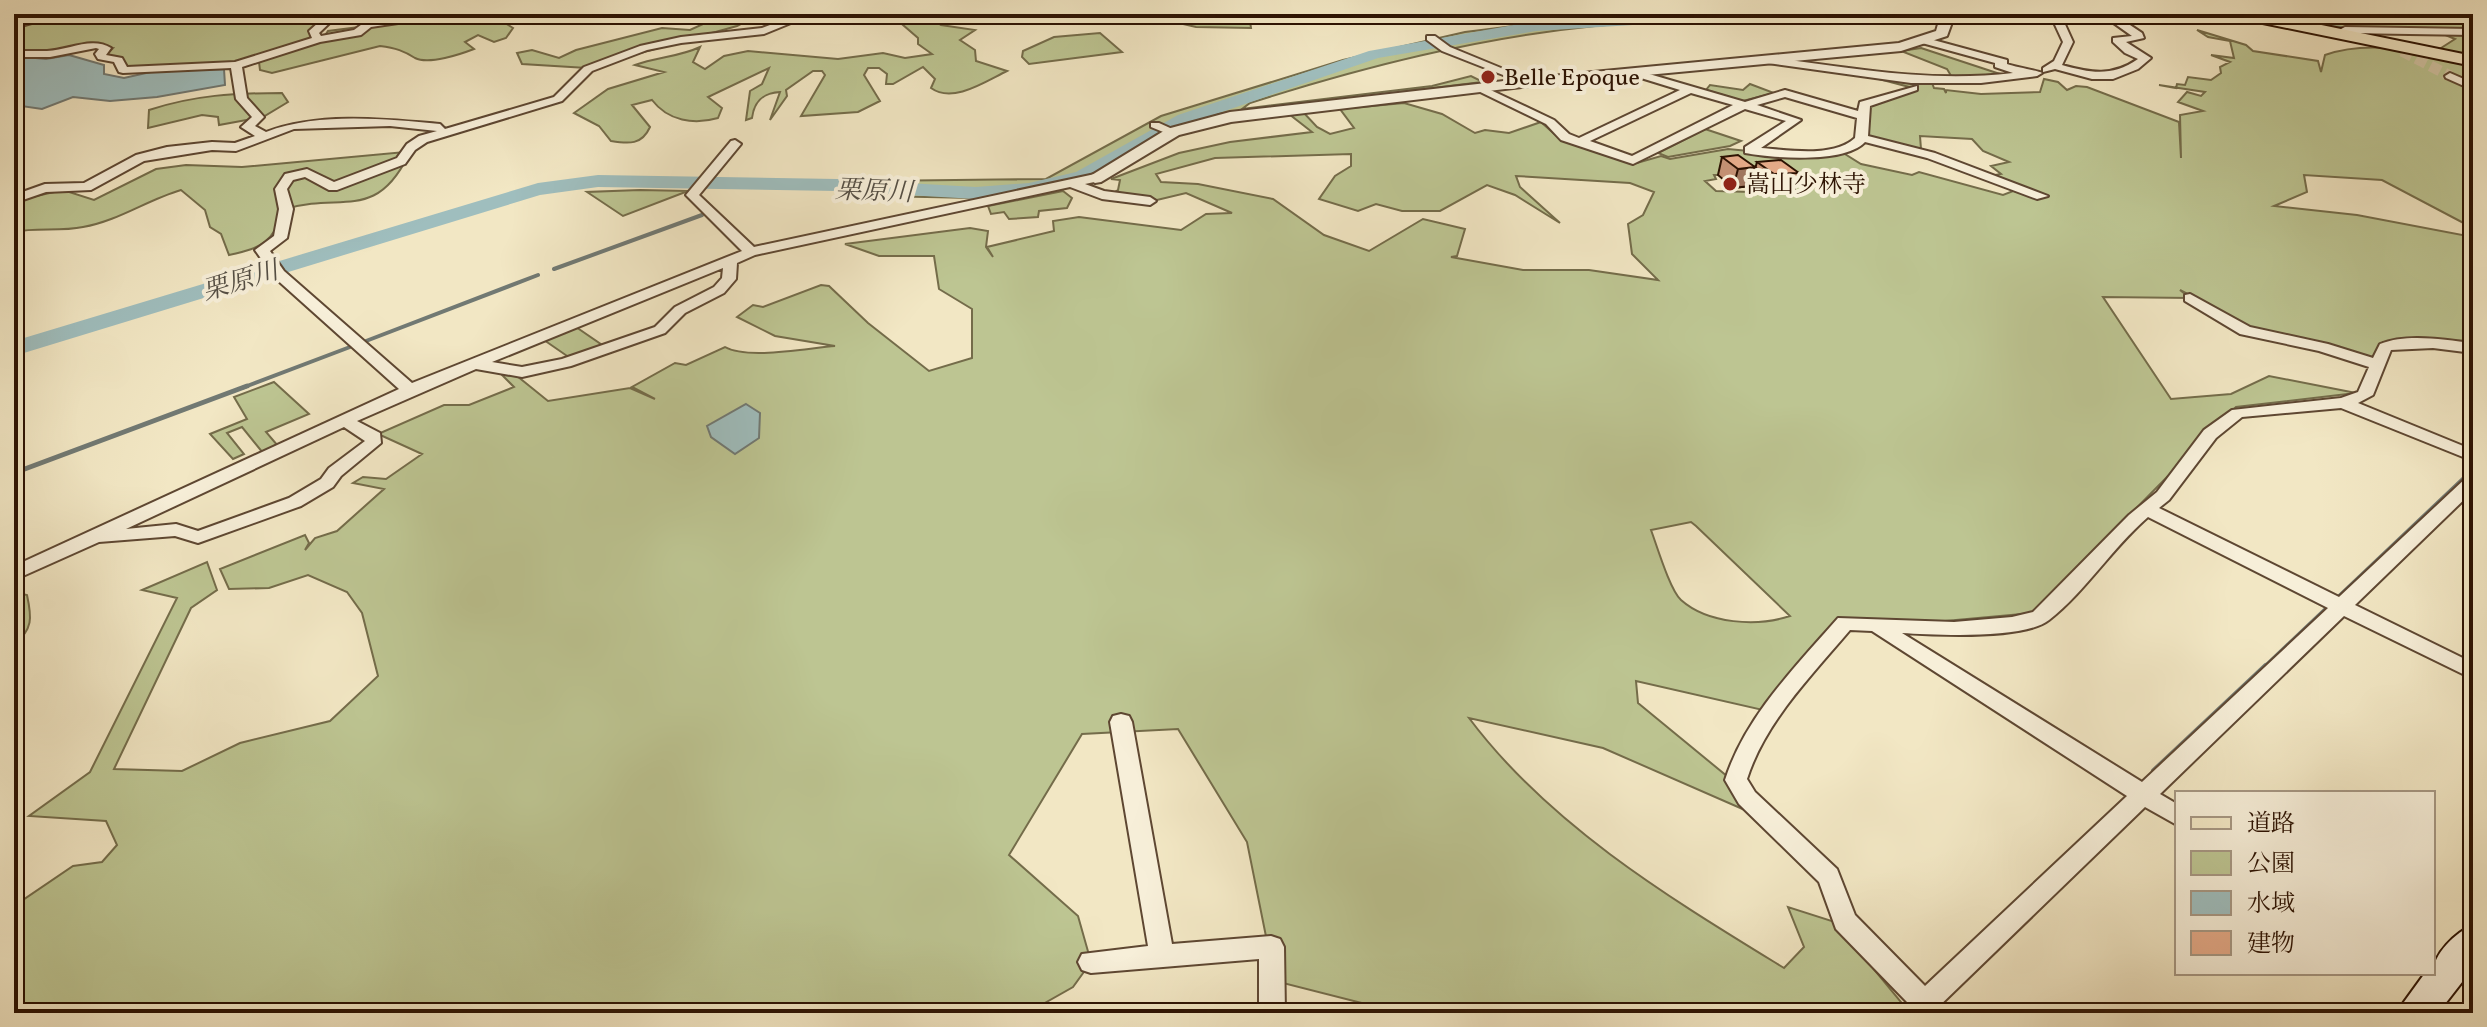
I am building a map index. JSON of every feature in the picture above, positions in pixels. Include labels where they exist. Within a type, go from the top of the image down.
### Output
[{"type":"main road","points":[[2243,14],[2473,61]]},
{"type":"main road","points":[[2415,1013],[2435,976],[2473,941]]},
{"type":"street","points":[[14,25],[58,14]]},
{"type":"street","points":[[318,39],[313,33],[334,14]]},
{"type":"street","points":[[14,54],[50,54],[96,45],[106,48],[100,54],[102,57],[118,60],[127,71],[236,66],[318,39],[357,33],[382,14]]},
{"type":"street","points":[[372,24],[454,14]]},
{"type":"street","points":[[410,390],[276,269],[262,250],[280,238],[286,209],[281,189],[289,177],[307,173],[333,187],[401,161],[411,147],[423,139],[558,99],[588,69],[644,48],[681,40],[764,31],[808,14]]},
{"type":"street","points":[[2055,66],[2068,42],[2057,15],[2190,14]]},
{"type":"street","points":[[14,574],[410,390],[751,252],[1095,178],[1171,131],[1194,124],[1242,115],[1476,87],[1901,47],[1926,41],[1942,33],[1948,15]]},
{"type":"street","points":[[1768,60],[1913,88],[1948,89],[2055,66],[2103,78],[2129,72],[2146,58],[2125,49],[2117,40],[2139,38],[2109,15]]},
{"type":"street","points":[[2338,33],[2473,32]]},
{"type":"street","points":[[1926,41],[2033,73]]},
{"type":"street","points":[[1436,42],[1530,82]]},
{"type":"street","points":[[236,66],[242,99],[258,117],[247,127],[266,137]]},
{"type":"street","points":[[1809,67],[1911,80],[1981,80]]},
{"type":"street","points":[[1632,72],[1795,120],[1749,150],[1795,155],[1852,147],[1861,138],[1864,104],[1913,88]]},
{"type":"street","points":[[2011,86],[2033,73]]},
{"type":"street","points":[[2450,76],[2473,87]]},
{"type":"street","points":[[1476,87],[1550,122],[1565,137],[1633,160],[1745,104],[1785,93],[1862,116]]},
{"type":"street","points":[[1579,142],[1691,89]]},
{"type":"street","points":[[14,199],[45,188],[87,187],[140,158],[167,151],[236,147],[293,126],[322,123],[459,127]]},
{"type":"street","points":[[1155,125],[1171,131]]},
{"type":"street","points":[[1861,138],[1923,150],[1994,183],[2042,196]]},
{"type":"street","points":[[735,144],[692,195],[751,252]]},
{"type":"street","points":[[1074,184],[1102,195],[1150,201]]},
{"type":"street","points":[[474,364],[522,372],[566,363],[660,330],[680,310],[719,290],[729,279],[730,261]]},
{"type":"street","points":[[2190,298],[2245,331],[2323,347],[2377,365]]},
{"type":"street","points":[[2473,348],[2433,343],[2390,345],[2377,365],[2365,395],[2343,403],[2238,413],[2210,434],[2163,496],[2040,617],[2012,624],[1954,629],[1845,623],[1799,678],[1739,762],[1736,780],[1747,798],[1829,876],[1845,921],[1919,1008],[2134,789],[2473,481]]},
{"type":"street","points":[[2343,403],[2473,456]]},
{"type":"street","points":[[94,538],[176,530],[198,537],[295,502],[327,483],[335,472],[373,443],[374,437],[344,420]]},
{"type":"street","points":[[2148,510],[2473,672]]},
{"type":"street","points":[[1879,627],[2175,815]]},
{"type":"street","points":[[1121,722],[1162,956]]},
{"type":"street","points":[[1091,962],[1271,947],[1272,1013]]},
{"type":"green space","points":[[14,14],[274,14],[321,20],[309,31],[314,39],[237,67],[153,65],[123,70],[107,54],[113,48],[14,54]]},
{"type":"green space","points":[[462,14],[491,14],[513,28],[506,38],[494,42],[478,35],[465,42],[474,49],[436,60],[421,60],[380,46],[272,73],[260,70],[259,62],[322,40],[328,31]]},
{"type":"green space","points":[[725,14],[760,14],[737,26],[587,68],[522,64],[517,53],[532,50],[559,58],[576,50],[662,28],[690,30]]},
{"type":"green space","points":[[898,14],[924,14],[941,25],[975,30],[960,40],[975,50],[976,61],[1007,71],[969,89],[949,94],[931,88],[935,79],[923,67],[893,84],[886,84],[887,74],[879,68],[868,68],[864,75],[880,101],[858,112],[801,116],[825,75],[822,71],[813,71],[786,90],[787,96],[770,120],[780,92],[760,99],[752,118],[746,120],[750,91],[762,84],[769,68],[708,97],[722,108],[718,118],[682,120],[666,113],[652,100],[632,105],[650,127],[643,137],[629,143],[611,141],[599,126],[574,113],[608,89],[664,72],[635,65],[700,47],[693,62],[705,69],[724,56],[748,51],[838,59],[883,53],[905,58],[932,54],[918,44],[918,38],[895,18]]},
{"type":"green space","points":[[1184,14],[1249,14],[1251,28],[1196,27],[1179,23]]},
{"type":"green space","points":[[1614,14],[1790,14],[1595,26],[1464,46],[1335,77],[1250,103],[1242,109],[1432,86],[1471,76],[1483,82],[1209,116],[1171,131],[1100,172],[1028,194],[971,198],[858,196],[871,181],[1046,179],[1161,116],[1343,60],[1465,32]]},
{"type":"green space","points":[[2255,14],[2473,14],[2473,58],[2438,50],[2455,39],[2443,34],[2343,29]]},
{"type":"green space","points":[[2197,30],[2246,45],[2253,51],[2318,61],[2321,72],[2325,55],[2362,48],[2399,49],[2473,63],[2473,228],[2382,180],[2304,175],[2307,192],[2274,206],[2357,215],[2473,237],[2473,345],[2426,340],[2383,342],[2373,361],[2266,336],[2180,290],[2190,298],[2103,297],[2171,399],[2231,394],[2269,376],[2356,393],[2236,407],[2033,613],[1879,627],[1838,618],[1767,711],[1636,681],[1638,703],[1739,786],[1770,821],[1603,748],[1469,718],[1536,793],[1574,826],[1656,887],[1784,968],[1804,947],[1788,907],[1835,922],[1901,1002],[1888,1013],[1401,1013],[1275,981],[1247,842],[1178,729],[1082,734],[1009,855],[1078,916],[1091,962],[1073,987],[1027,1013],[14,1013],[14,927],[23,900],[73,866],[102,862],[117,845],[106,821],[29,816],[90,772],[177,598],[142,590],[207,562],[217,590],[191,608],[114,769],[182,771],[240,743],[330,721],[378,676],[362,613],[347,592],[308,575],[269,588],[229,589],[220,569],[305,535],[309,543],[305,550],[315,538],[337,531],[384,489],[353,483],[363,477],[386,479],[422,454],[378,434],[444,405],[469,405],[514,387],[502,375],[517,376],[548,401],[630,388],[655,399],[632,387],[675,363],[686,365],[725,347],[763,353],[835,346],[775,336],[737,317],[753,305],[763,307],[821,285],[829,286],[868,323],[929,371],[972,358],[972,309],[939,289],[934,256],[879,256],[845,244],[970,228],[988,231],[986,247],[993,257],[987,247],[1054,231],[1053,221],[1079,217],[1181,230],[1206,214],[1232,213],[1186,193],[1157,200],[1113,193],[1118,190],[1120,180],[1111,179],[1179,153],[1230,142],[1312,132],[1289,114],[1304,113],[1317,127],[1330,134],[1354,128],[1340,109],[1404,103],[1442,114],[1475,133],[1485,130],[1509,133],[1541,122],[1560,139],[1637,163],[1661,156],[1670,159],[1728,149],[1791,155],[1840,151],[1861,164],[1912,175],[1919,172],[2003,195],[2016,190],[1984,177],[2001,174],[1991,166],[2009,162],[1983,151],[1972,139],[1920,136],[1921,149],[1866,139],[1864,105],[1913,88],[1860,74],[1932,83],[1934,88],[1944,89],[1946,93],[1946,90],[1981,94],[2040,92],[2044,79],[2058,82],[2067,90],[2076,86],[2087,87],[2179,122],[2181,158],[2180,115],[2203,111],[2178,102],[2187,92],[2201,96],[2205,92],[2176,88],[2177,84],[2185,85],[2188,77],[2211,80],[2221,73],[2220,67],[2230,62],[2211,55],[2234,58],[2230,41],[2208,37]],"holes":[[[1351,154],[1351,166],[1335,176],[1319,199],[1358,211],[1376,204],[1402,211],[1440,211],[1487,185],[1515,195],[1560,223],[1520,187],[1516,176],[1630,183],[1654,192],[1643,215],[1628,224],[1632,254],[1658,280],[1589,270],[1523,270],[1451,257],[1457,256],[1465,229],[1423,219],[1369,251],[1324,235],[1273,199],[1198,184],[1161,182],[1156,174],[1215,158]],[[1778,167],[1794,192],[1716,191],[1705,181],[1716,179],[1714,175],[1739,175]],[[1691,522],[1790,616],[1763,622],[1733,621],[1692,608],[1677,595],[1651,530]]]},
{"type":"green space","points":[[1100,33],[1122,52],[1029,64],[1022,57],[1023,51],[1054,37]]},
{"type":"green space","points":[[1921,48],[2000,74],[1953,79],[1947,69],[1901,51]]},
{"type":"green space","points":[[1750,84],[1774,93],[1743,101],[1706,90],[1710,85],[1743,90]]},
{"type":"green space","points":[[282,93],[288,102],[263,117],[219,125],[218,117],[202,115],[148,128],[149,110],[166,105],[215,96]]},
{"type":"green space","points":[[1705,129],[1741,141],[1730,146],[1668,157],[1658,153]]},
{"type":"green space","points":[[405,152],[408,156],[396,177],[383,190],[355,201],[286,209],[265,242],[229,255],[221,234],[210,227],[205,210],[181,190],[96,224],[14,232],[14,201],[63,190],[94,200],[156,169],[186,165],[242,167]]},
{"type":"green space","points":[[688,191],[623,216],[587,192]]},
{"type":"green space","points":[[1063,191],[1072,198],[1067,208],[1039,211],[1038,217],[1009,219],[1004,212],[991,214],[988,206]]},
{"type":"green space","points":[[576,327],[605,347],[570,358],[544,340]]},
{"type":"green space","points":[[274,382],[309,414],[266,432],[278,446],[263,453],[242,427],[227,433],[244,454],[233,459],[210,434],[247,419],[234,397]]},
{"type":"green space","points":[[14,592],[27,595],[30,617],[25,634],[14,645]]},
{"type":"water","points":[[69,55],[104,65],[104,74],[124,78],[155,71],[224,69],[225,85],[157,97],[110,101],[73,97],[42,109],[14,105],[14,56],[46,59]]},
{"type":"water","points":[[746,404],[760,413],[759,438],[735,454],[711,437],[707,426]]},
{"type":"building","points":[[1738,155],[1755,167],[1738,169],[1722,157]]},
{"type":"building","points":[[1781,160],[1799,173],[1774,174],[1757,162]]},
{"type":"waterway","name":"栗原川","points":[[14,349],[538,189],[598,181],[837,185],[976,193],[1029,189],[1083,176],[1184,119],[1375,54],[1536,26],[1729,14]]},
{"type":"waterway","points":[[2322,26],[2348,28]]},
{"type":"waterway","points":[[554,269],[702,215]]},
{"type":"waterway","points":[[366,341],[538,275]]},
{"type":"waterway","points":[[242,388],[350,347]]},
{"type":"waterway","points":[[14,473],[247,386]]},
{"type":"waterway","points":[[2264,668],[2473,470]]},
{"type":"waterway","points":[[2154,771],[2266,666]]},
{"type":"waterway","points":[[1932,1013],[1942,1003]]},
{"type":"tunnel","points":[[2402,51],[2450,76]]},
{"type":"place","name":"Belle Epoque","points":[[1488,77]]},
{"type":"place","name":"嵩山少林寺","points":[[1730,184]]}]
